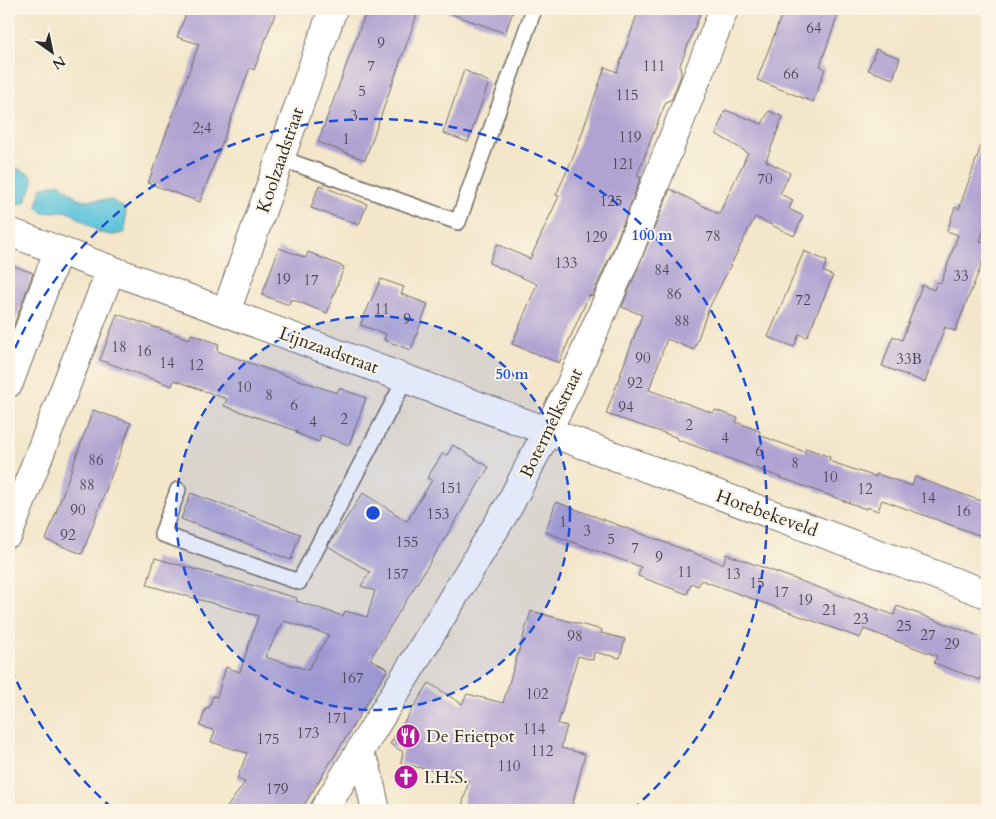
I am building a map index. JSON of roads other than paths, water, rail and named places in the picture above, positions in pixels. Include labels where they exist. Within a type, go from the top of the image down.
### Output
[{"type":"street","name":"Koolzaadstraat","points":[[226,312],[255,235],[333,9]]},
{"type":"street","name":"Botermelkstraat","points":[[324,810],[510,504],[570,386],[626,258],[724,9]]},
{"type":"street","name":"Lijnzaadstraat","points":[[9,232],[110,272],[226,312],[547,432]]},
{"type":"street","points":[[9,383],[58,250]]},
{"type":"street","points":[[9,533],[110,272]]},
{"type":"street","name":"Horebekeveld","points":[[547,432],[987,594]]},
{"type":"street","points":[[356,758],[366,766],[376,810]]},
{"type":"lane","points":[[280,158],[458,222],[534,9]]},
{"type":"lane","points":[[178,490],[162,534],[299,582],[406,378]]},
{"type":"water","points":[[9,163],[33,178],[25,202],[11,206],[9,205]]},
{"type":"water","points":[[59,183],[80,200],[111,200],[126,209],[125,232],[108,235],[101,233],[67,212],[43,213],[37,207],[41,188]]},
{"type":"place","name":"De Frietpot","points":[[408,736]]},
{"type":"place","name":"I.H.S.","points":[[406,777]]}]
